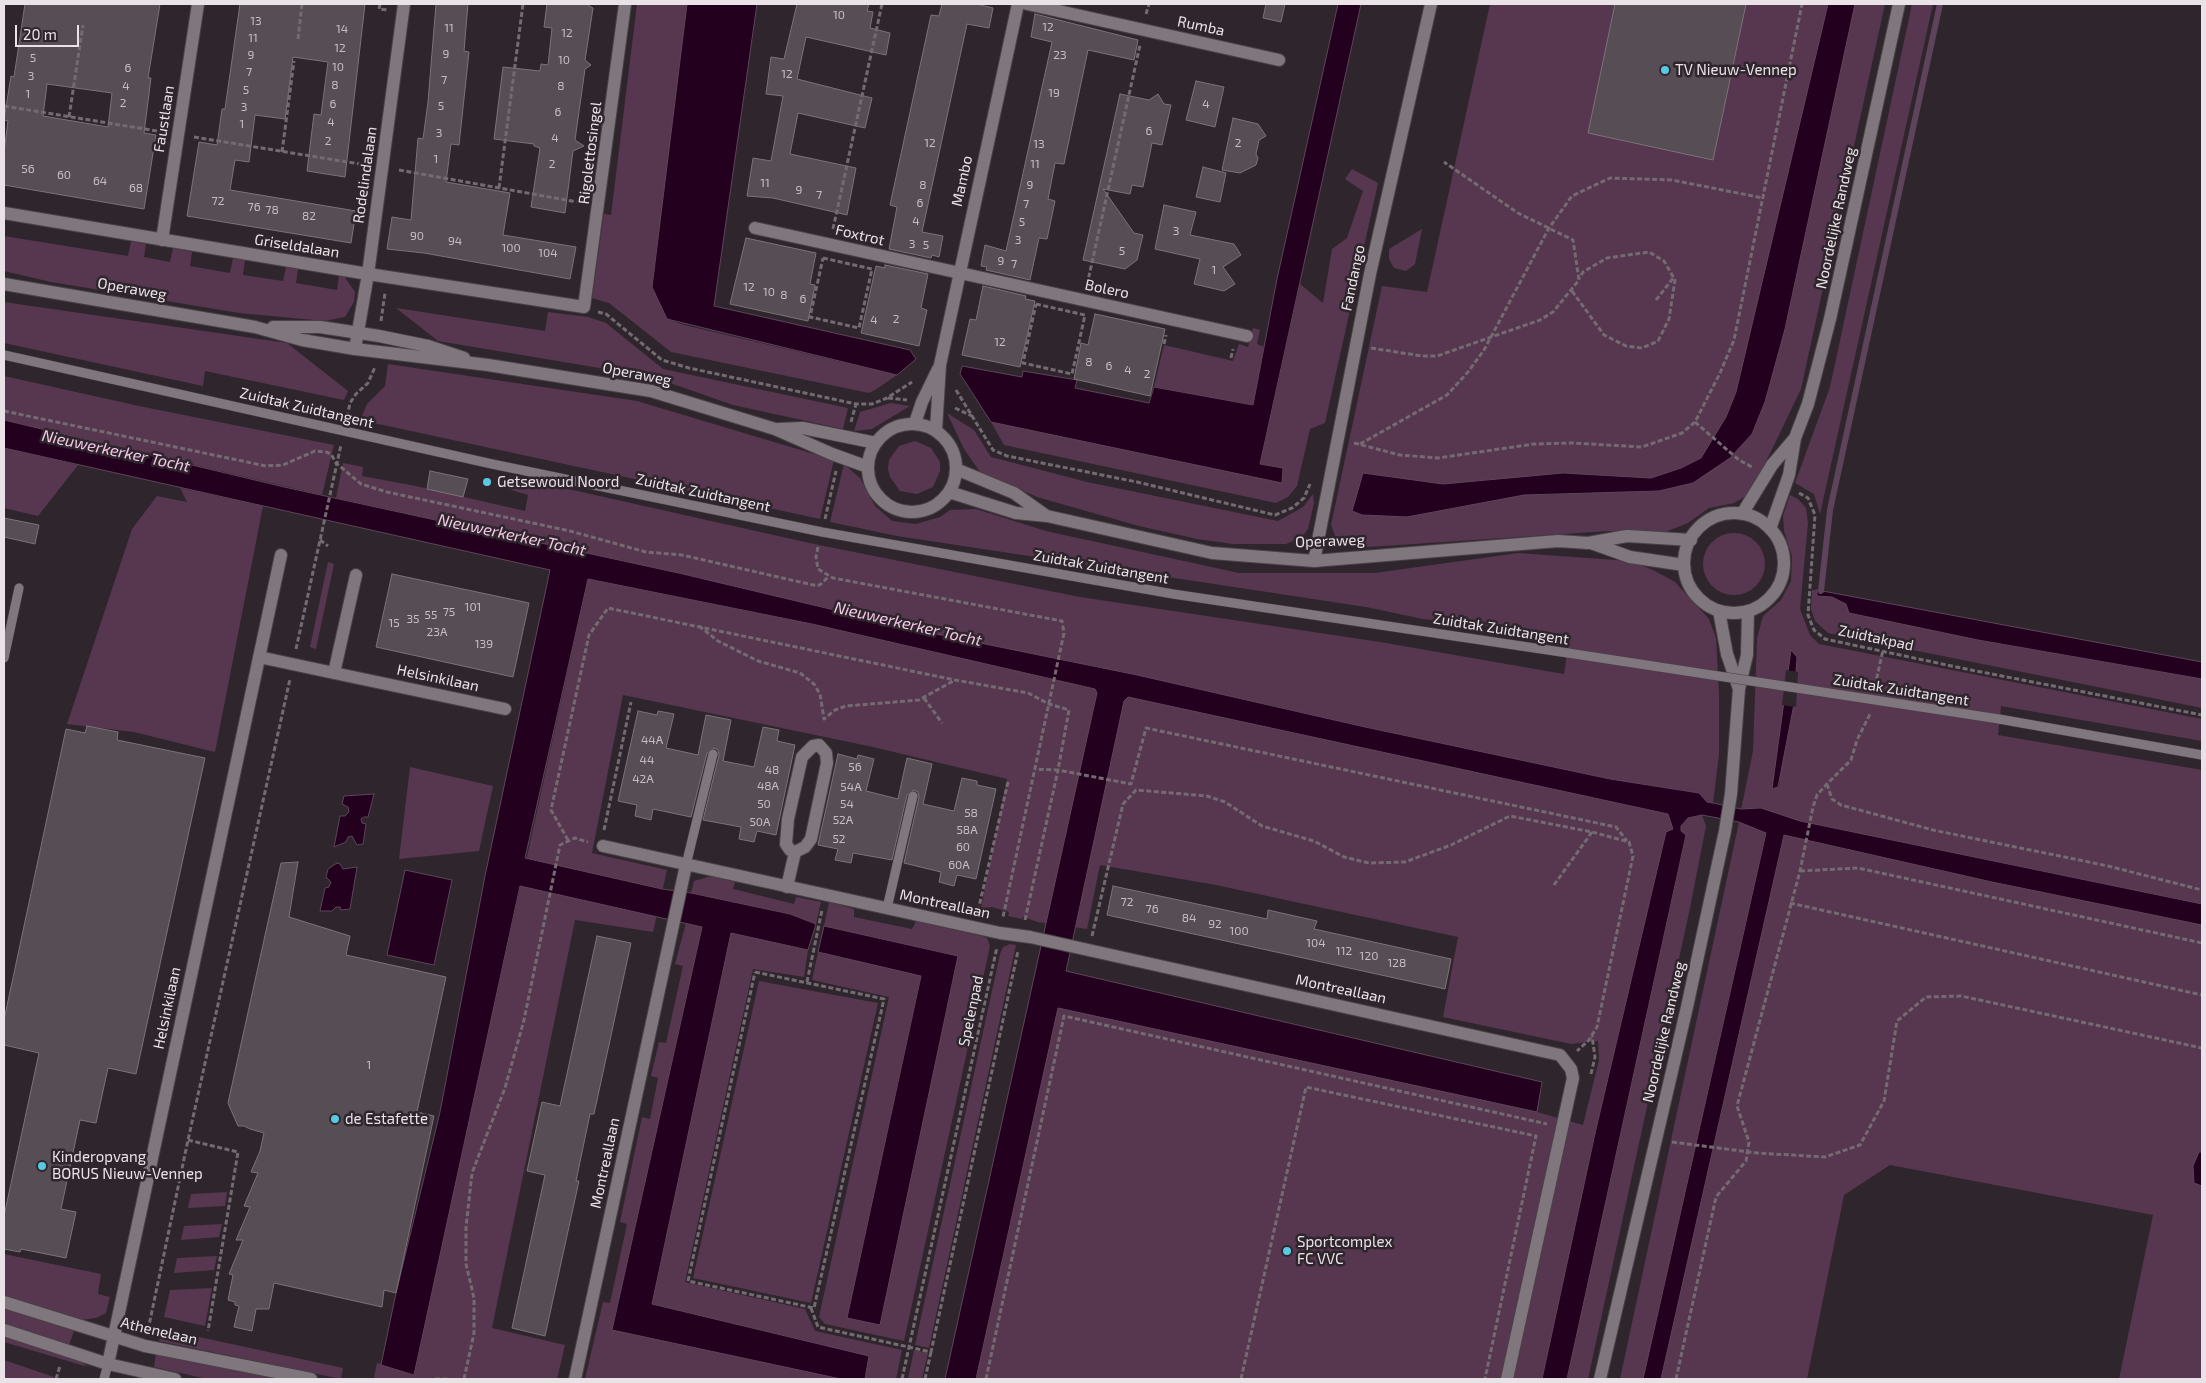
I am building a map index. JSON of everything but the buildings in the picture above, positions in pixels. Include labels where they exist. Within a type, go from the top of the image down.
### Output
[{"type":"street","name":"Faustlaan","points":[[162,240],[198,4]]},
{"type":"street","name":"Rodelindalaan","points":[[354,349],[368,274],[404,4]]},
{"type":"street","name":"Rigolettosingel","points":[[584,307],[625,4]]},
{"type":"street","name":"Mambo","points":[[936,430],[940,364],[1018,4]]},
{"type":"street","name":"Rumba","points":[[1028,4],[1279,60]]},
{"type":"street","name":"Fandango","points":[[1314,561],[1336,440],[1432,4]]},
{"type":"street","name":"Noordelijke Randweg","points":[[1770,530],[1786,485],[1795,438],[1808,404],[1830,319],[1899,4]]},
{"type":"street","name":"Griseldalaan","points":[[4,214],[368,274],[584,307]]},
{"type":"street","name":"Foxtrot","points":[[755,228],[959,273]]},
{"type":"street","name":"Bolero","points":[[959,273],[1247,336]]},
{"type":"street","name":"Operaweg","points":[[4,284],[255,327],[302,340],[354,349],[488,365],[651,391],[776,429],[832,454],[868,466]]},
{"type":"street","name":"Operaweg","points":[[255,327],[320,327],[379,336],[428,346],[488,365]]},
{"type":"street","name":"Mambo","points":[[915,423],[922,402],[940,364]]},
{"type":"street","points":[[915,423],[936,430],[952,447],[956,469],[949,492],[927,510],[913,512],[899,510],[886,503],[876,493],[870,481],[868,466],[870,454],[876,443],[893,428],[915,423]]},
{"type":"street","name":"Operaweg","points":[[776,429],[803,428],[876,443]]},
{"type":"street","name":"Noordelijke Randweg","points":[[1742,514],[1767,474],[1795,438]]},
{"type":"street","name":"Operaweg","points":[[956,469],[1014,493],[1047,516]]},
{"type":"street","name":"Operaweg","points":[[949,492],[1016,513],[1047,516],[1212,553],[1314,561],[1558,541],[1588,542],[1627,536],[1691,540]]},
{"type":"street","points":[[1724,514],[1742,514],[1759,520],[1770,530],[1779,541],[1783,555],[1783,570],[1780,584],[1772,596],[1761,605],[1748,611],[1734,613],[1719,611],[1705,604],[1694,593],[1687,579],[1684,565],[1686,549],[1694,533],[1708,521],[1724,514]]},
{"type":"street","name":"Operaweg","points":[[1588,542],[1630,557],[1684,565]]},
{"type":"street","name":"Helsinkilaan","points":[[108,1364],[281,555]]},
{"type":"street","points":[[334,674],[356,575]]},
{"type":"street","name":"Noordelijke Randweg","points":[[1719,611],[1727,654],[1739,688]]},
{"type":"street","name":"Noordelijke Randweg","points":[[1600,1379],[1687,1007],[1725,831],[1731,794],[1739,688],[1747,655],[1748,611]]},
{"type":"street","name":"Helsinkilaan","points":[[259,658],[505,709]]},
{"type":"street","points":[[819,745],[826,753],[827,763],[811,839],[805,847],[795,852],[790,850],[786,844],[788,819],[802,757],[813,746],[819,745]]},
{"type":"street","name":"Montreallaan","points":[[603,839],[686,865],[1000,933],[1026,936],[1552,1052],[1565,1061]]},
{"type":"street","points":[[787,887],[795,852]]},
{"type":"street","name":"Montreallaan","points":[[575,1379],[686,865]]},
{"type":"street","points":[[1507,1379],[1573,1078],[1565,1061]]},
{"type":"street","name":"Athenelaan","points":[[4,1302],[145,1346],[311,1379]]},
{"type":"street","points":[[4,1330],[108,1364],[175,1379]]},
{"type":"lane","name":"Zuidtak Zuidtangent","points":[[4,355],[492,464],[822,532],[1174,594],[2000,720],[2202,755]]},
{"type":"lane","points":[[4,658],[19,588]]},
{"type":"lane","points":[[686,865],[713,754]]},
{"type":"lane","points":[[887,908],[913,796]]},
{"type":"lane","points":[[104,1379],[108,1364]]},
{"type":"path","points":[[298,39],[302,4]]},
{"type":"path","points":[[500,188],[523,4]]},
{"type":"path","points":[[829,244],[882,4]]},
{"type":"path","points":[[1084,300],[1149,4]]},
{"type":"path","points":[[1336,440],[1360,444],[1400,455],[1438,458],[1534,444],[1573,443],[1642,447],[1682,432],[1695,422],[1720,373],[1734,340],[1802,4]]},
{"type":"path","points":[[69,116],[83,25]]},
{"type":"path","points":[[282,152],[294,61]]},
{"type":"path","points":[[4,106],[178,135]]},
{"type":"path","points":[[1444,162],[1518,213],[1573,240],[1579,280]]},
{"type":"path","points":[[1360,444],[1447,394],[1468,372],[1491,337],[1550,228],[1572,196],[1610,178],[1672,180],[1763,198]]},
{"type":"path","points":[[1356,346],[1422,356],[1437,356],[1540,320],[1553,312],[1572,291],[1583,272],[1607,258],[1635,252],[1649,252],[1664,261],[1675,280],[1669,319],[1658,341],[1642,348],[1626,346],[1604,334],[1572,291]]},
{"type":"path","points":[[823,258],[872,269],[859,328],[810,317],[823,258]]},
{"type":"path","points":[[368,274],[386,294],[379,336]]},
{"type":"path","points":[[1656,300],[1674,277]]},
{"type":"path","points":[[1036,304],[1085,315],[1072,374],[1023,363],[1036,304]]},
{"type":"path","points":[[584,307],[606,314],[662,360],[689,368],[856,404],[872,404],[887,398]]},
{"type":"path","points":[[145,1346],[188,1140],[350,403],[373,374],[377,352]]},
{"type":"path","points":[[4,411],[266,466],[283,465],[315,451],[331,454],[336,463],[361,484],[387,492],[570,532],[646,552],[682,556],[813,585],[820,584],[829,576]]},
{"type":"path","points":[[972,416],[993,450],[1007,456],[1137,482],[1251,510],[1274,514],[1292,508],[1304,498],[1311,482]]},
{"type":"path","points":[[1695,422],[1740,460],[1767,474]]},
{"type":"path","name":"Zuidtakpad","points":[[1786,485],[1808,498],[1815,515],[1808,615],[1814,630],[1825,638],[1960,668],[2202,715]]},
{"type":"path","points":[[320,540],[328,546]]},
{"type":"path","points":[[464,1379],[474,1334],[474,1298],[466,1255],[466,1227],[472,1173],[505,1088],[524,1020],[557,853],[560,845],[568,840],[552,810],[589,635],[608,608],[956,680],[1028,693],[1049,704],[1069,710],[1026,936],[925,1379]]},
{"type":"path","points":[[698,626],[718,642],[758,661],[800,674],[814,684],[820,694],[824,719],[835,710],[846,706],[905,702],[924,698],[956,680]]},
{"type":"path","name":"Spelenpad","points":[[902,1379],[1061,647]]},
{"type":"path","points":[[1874,692],[1883,650]]},
{"type":"path","points":[[924,698],[942,723]]},
{"type":"path","points":[[603,839],[631,702]]},
{"type":"path","points":[[1676,1379],[1716,1197],[1746,1161],[1749,1142],[1737,1106],[1800,871],[1812,813],[1818,795],[1826,784],[1851,760],[1857,740],[1871,711]]},
{"type":"path","points":[[1131,784],[1146,728],[1616,827],[1627,841],[1633,856],[1597,1027],[1589,1040],[1565,1061]]},
{"type":"path","points":[[1035,769],[1058,770],[1131,784],[1135,785],[1136,790]]},
{"type":"path","points":[[977,914],[1008,782]]},
{"type":"path","points":[[1826,784],[1832,798],[1841,805],[1942,832],[2108,866],[2202,890]]},
{"type":"path","points":[[1136,790],[1207,796],[1225,802],[1262,826],[1314,841],[1344,857],[1369,863],[1405,862],[1452,845],[1510,816],[1627,841]]},
{"type":"path","points":[[1086,950],[1124,804],[1136,790]]},
{"type":"path","points":[[1554,885],[1592,832]]},
{"type":"path","points":[[1800,871],[1858,868],[2202,943]]},
{"type":"path","points":[[807,982],[826,895]]},
{"type":"path","points":[[1790,903],[2202,995]]},
{"type":"path","points":[[755,972],[884,999],[814,1308],[812,1308],[688,1281],[755,972]]},
{"type":"path","points":[[1668,1142],[1826,1157],[1860,1145],[1884,1101],[1897,1021],[1926,997],[1961,996],[2202,1048]]},
{"type":"path","points":[[986,1379],[1064,1016],[1563,1128]]},
{"type":"path","points":[[1241,1379],[1306,1087],[1536,1136],[1485,1379]]},
{"type":"path","points":[[188,1140],[238,1152],[208,1331]]},
{"type":"path","points":[[812,1308],[818,1327],[931,1352]]},
{"type":"path","points":[[56,1379],[60,1365]]},
{"type":"path","points":[[436,1379],[448,1379]]},
{"type":"shaded area","points":[[637,4],[687,4],[667,319],[684,325],[897,375],[875,390],[869,393],[671,352],[609,303],[592,298],[604,214],[611,215]]},
{"type":"shaded area","points":[[1490,4],[1885,4],[1801,389],[1751,493],[1734,503],[1709,508],[1688,523],[1665,532],[1608,531],[1354,548],[1343,543],[1335,536],[1331,525],[1382,286],[1427,292]]},
{"type":"shaded area","points":[[1912,4],[1933,4],[1820,514],[1814,494],[1795,483],[1830,387]]},
{"type":"shaded area","points":[[1352,169],[1378,183],[1325,423],[1310,429],[1297,486],[1288,497],[1276,503],[1004,445],[991,422],[1282,482],[1260,464],[1300,284],[1323,303],[1332,249],[1347,238],[1363,191],[1345,179]]},
{"type":"shaded area","points":[[1422,229],[1415,264],[1406,271],[1394,268],[1389,259],[1389,249]]},
{"type":"shaded area","points":[[4,236],[128,256],[131,242],[136,242],[146,244],[144,257],[170,262],[173,248],[192,252],[190,266],[230,273],[233,258],[245,260],[243,275],[283,281],[286,267],[298,269],[296,283],[337,290],[339,275],[344,276],[355,292],[354,302],[345,317],[325,321],[239,313],[51,282],[4,271]]},
{"type":"shaded area","points":[[4,302],[287,343],[348,391],[344,400],[205,371],[203,386],[4,343]]},
{"type":"shaded area","points":[[396,308],[545,331],[548,312],[588,317],[606,323],[663,369],[848,408],[843,429],[733,405],[653,377],[438,341]]},
{"type":"shaded area","points":[[1253,328],[1260,330],[1257,344],[1264,347],[1253,405],[1154,387],[1164,345],[1233,361],[1239,344],[1248,347]]},
{"type":"shaded area","points":[[388,364],[637,401],[834,460],[820,519],[360,420],[367,404],[385,386]]},
{"type":"shaded area","points":[[4,376],[139,406],[334,445],[322,495],[4,420]]},
{"type":"shaded area","points":[[891,403],[910,406],[872,429],[854,431],[860,412]]},
{"type":"shaded area","points":[[947,413],[974,430],[991,457],[1087,482],[1278,521],[1303,507],[1313,494],[1314,503],[1308,529],[1301,538],[1286,544],[1233,544],[1197,539],[1139,526],[1037,497],[980,472],[964,449]]},
{"type":"shaded area","points":[[915,441],[931,448],[940,462],[940,471],[933,487],[917,494],[900,491],[890,477],[888,469],[889,460],[899,446]]},
{"type":"shaded area","points":[[4,448],[78,465],[38,516],[4,508]]},
{"type":"shaded area","points":[[343,463],[363,467],[362,476],[416,486],[525,511],[528,495],[508,489],[510,476],[814,544],[1080,597],[1380,642],[1564,674],[1570,635],[1423,619],[1366,607],[897,536],[830,522],[844,464],[860,478],[875,506],[892,521],[916,524],[940,517],[950,510],[976,509],[1046,531],[1239,573],[1375,573],[1518,553],[1630,561],[1653,570],[1675,582],[1709,619],[1716,638],[1719,693],[1719,754],[1713,803],[1707,802],[1699,793],[1610,779],[1365,727],[1137,675],[931,634],[683,574],[336,498]]},
{"type":"shaded area","points":[[180,488],[263,506],[215,752],[134,732],[67,724],[132,529],[157,496],[187,502]]},
{"type":"shaded area","points":[[1790,495],[1798,499],[1806,508],[1808,523],[1800,609],[1810,635],[1819,644],[2202,719],[2202,741],[2001,706],[1998,735],[2202,770],[2202,904],[1800,821],[1761,808],[1741,810],[1753,751],[1757,638],[1763,616],[1781,600],[1791,581],[1792,556],[1784,531],[1783,516]],"holes":[[[1791,650],[1779,787],[1772,789]]]},
{"type":"shaded area","points":[[1734,533],[1746,535],[1756,542],[1763,552],[1765,564],[1763,576],[1756,586],[1746,593],[1734,595],[1722,593],[1712,586],[1705,576],[1703,564],[1705,552],[1712,542],[1722,535]]},
{"type":"shaded area","points":[[328,562],[334,564],[316,649],[310,647]]},
{"type":"shaded area","points":[[588,579],[812,624],[1095,689],[1668,814],[1673,829],[1666,832],[1596,1129],[1542,1379],[976,1379],[1058,1007],[1537,1112],[1583,1125],[1599,1060],[1598,1041],[1571,1044],[1443,1017],[1458,937],[1216,885],[1100,865],[1087,929],[1008,916],[1009,912],[992,907],[981,908],[1007,779],[873,747],[623,695],[592,853],[667,870],[653,932],[575,920],[492,1328],[565,1345],[557,1379],[377,1379],[374,1377],[377,1363],[413,1375]]},
{"type":"shaded area","points":[[1812,590],[1817,590],[1817,596],[1832,597],[1846,604],[1850,613],[1978,640],[2202,679],[2202,708],[1828,633],[1815,621],[1811,609]]},
{"type":"shaded area","points":[[410,767],[493,786],[479,851],[399,859]]},
{"type":"shaded area","points":[[1702,815],[1706,826],[1690,908],[1588,1379],[1567,1379],[1686,836],[1681,831],[1681,826],[1688,818]]},
{"type":"shaded area","points":[[1739,822],[1766,832],[1643,1379],[1620,1379]]},
{"type":"shaded area","points":[[1784,835],[1992,882],[2202,925],[2202,1379],[2119,1379],[2153,1215],[1890,1165],[1844,1195],[1807,1379],[1661,1379]]},
{"type":"shaded area","points":[[712,876],[735,882],[733,889],[794,904],[796,897],[821,902],[816,924],[790,914],[691,893],[694,881]]},
{"type":"shaded area","points":[[829,902],[854,909],[854,917],[912,929],[916,921],[982,936],[987,938],[990,946],[904,1341],[825,1324],[819,1317],[889,997],[812,980],[818,952],[921,975],[847,1318],[958,956],[824,926]]},
{"type":"shaded area","points":[[686,923],[702,927],[612,1329],[841,1379],[585,1379],[603,1302],[610,1303],[627,1224],[620,1222],[642,1117],[650,1119],[658,1078],[651,1076],[659,1042],[666,1043],[683,966],[675,964]]},
{"type":"shaded area","points":[[731,933],[808,950],[804,977],[753,969],[685,1282],[805,1309],[815,1331],[902,1350],[896,1379],[865,1379],[868,1356],[652,1304]]},
{"type":"shaded area","points":[[1010,944],[1016,945],[929,1348],[915,1345],[1000,954],[1003,947]]},
{"type":"shaded area","points":[[759,981],[878,1003],[811,1303],[693,1278]]},
{"type":"shaded area","points":[[227,1192],[225,1206],[188,1208],[191,1194]]},
{"type":"shaded area","points":[[222,1224],[219,1237],[181,1240],[184,1226]]},
{"type":"shaded area","points":[[4,1254],[101,1274],[98,1294],[110,1297],[106,1313],[96,1318],[81,1320],[4,1295]]},
{"type":"shaded area","points":[[217,1256],[214,1270],[174,1273],[177,1258]]},
{"type":"shaded area","points":[[212,1288],[205,1326],[164,1317],[170,1290]]},
{"type":"shaded area","points":[[4,1307],[74,1331],[69,1345],[4,1323]]},
{"type":"shaded area","points":[[162,1329],[343,1368],[341,1379],[159,1341]]},
{"type":"shaded area","points":[[4,1336],[81,1362],[88,1367],[4,1342]]},
{"type":"shaded area","points":[[914,1350],[928,1353],[922,1379],[908,1379]]},
{"type":"shaded area","points":[[156,1354],[280,1379],[207,1379],[154,1367]]},
{"type":"shaded area","points":[[4,1360],[54,1377],[53,1379],[4,1379]]},
{"type":"water","points":[[687,4],[757,4],[714,306],[910,350],[916,359],[897,375],[667,319],[652,287]]},
{"type":"water","points":[[1338,4],[1361,4],[1260,464],[1283,468],[1282,483],[991,422],[960,374],[962,366],[1022,377],[1023,371],[1077,380],[1075,388],[1149,403],[1154,387],[1253,405],[1277,279]]},
{"type":"water","points":[[1828,4],[1855,4],[1785,329],[1765,402],[1752,434],[1730,458],[1693,483],[1659,491],[1524,495],[1407,517],[1362,515],[1352,511],[1363,473],[1443,484],[1563,473],[1651,478],[1681,468],[1701,458],[1726,417],[1736,392]]},
{"type":"water","name":"Nieuwerkerker Tocht","points":[[4,420],[284,487],[683,574],[931,633],[1137,675],[1365,727],[1610,779],[1699,793],[1707,802],[1741,809],[1761,808],[1800,821],[2202,904],[2202,925],[1992,882],[1784,835],[1661,1379],[1643,1379],[1766,833],[1739,822],[1702,815],[1688,818],[1681,826],[1681,831],[1686,835],[1567,1379],[1542,1379],[1596,1129],[1666,832],[1673,829],[1668,814],[1128,697],[1124,701],[1066,971],[1542,1082],[1537,1112],[1058,1008],[976,1379],[945,1379],[1097,693],[1095,689],[812,624],[588,579],[525,858],[662,889],[691,893],[790,914],[816,924],[808,950],[731,933],[652,1304],[869,1356],[865,1379],[841,1379],[612,1330],[702,927],[520,886],[414,1375],[381,1365],[396,1293],[440,1112],[485,876],[550,570],[4,448]]},
{"type":"water","points":[[1817,590],[2202,662],[2202,679],[1978,640],[1849,613],[1846,604],[1832,597],[1817,596]]},
{"type":"water","points":[[1791,650],[1797,657],[1794,704],[1778,787],[1772,789]]},
{"type":"water","points":[[374,794],[368,817],[361,819],[362,823],[366,824],[363,844],[357,845],[352,836],[348,837],[346,842],[334,847],[340,816],[345,816],[349,812],[348,807],[342,804],[344,796]]},
{"type":"water","points":[[337,863],[343,869],[357,867],[350,909],[341,910],[340,907],[336,907],[332,911],[320,911],[325,888],[329,887],[331,882],[326,877],[328,869]]},
{"type":"water","points":[[405,870],[452,880],[434,965],[387,955]]},
{"type":"water","points":[[824,926],[958,956],[880,1325],[847,1318],[921,976],[818,952]]},
{"type":"water","points":[[2199,1152],[2202,1152],[2202,1186],[2194,1183],[2193,1166]]},
{"type":"pier","points":[[1786,670],[1798,672],[1796,707],[1782,705]]},
{"type":"waterway","points":[[1821,591],[1830,510],[1940,4]]},
{"type":"place","name":"TV Nieuw-Vennep","points":[[1665,70]]},
{"type":"place","name":"Getsewoud Noord","points":[[487,482]]},
{"type":"place","name":"de Estafette","points":[[335,1119]]},
{"type":"place","name":"Kinderopvang BORUS Nieuw-Vennep","points":[[42,1166]]},
{"type":"place","name":"Sportcomplex FC VVC","points":[[1287,1251]]}]
